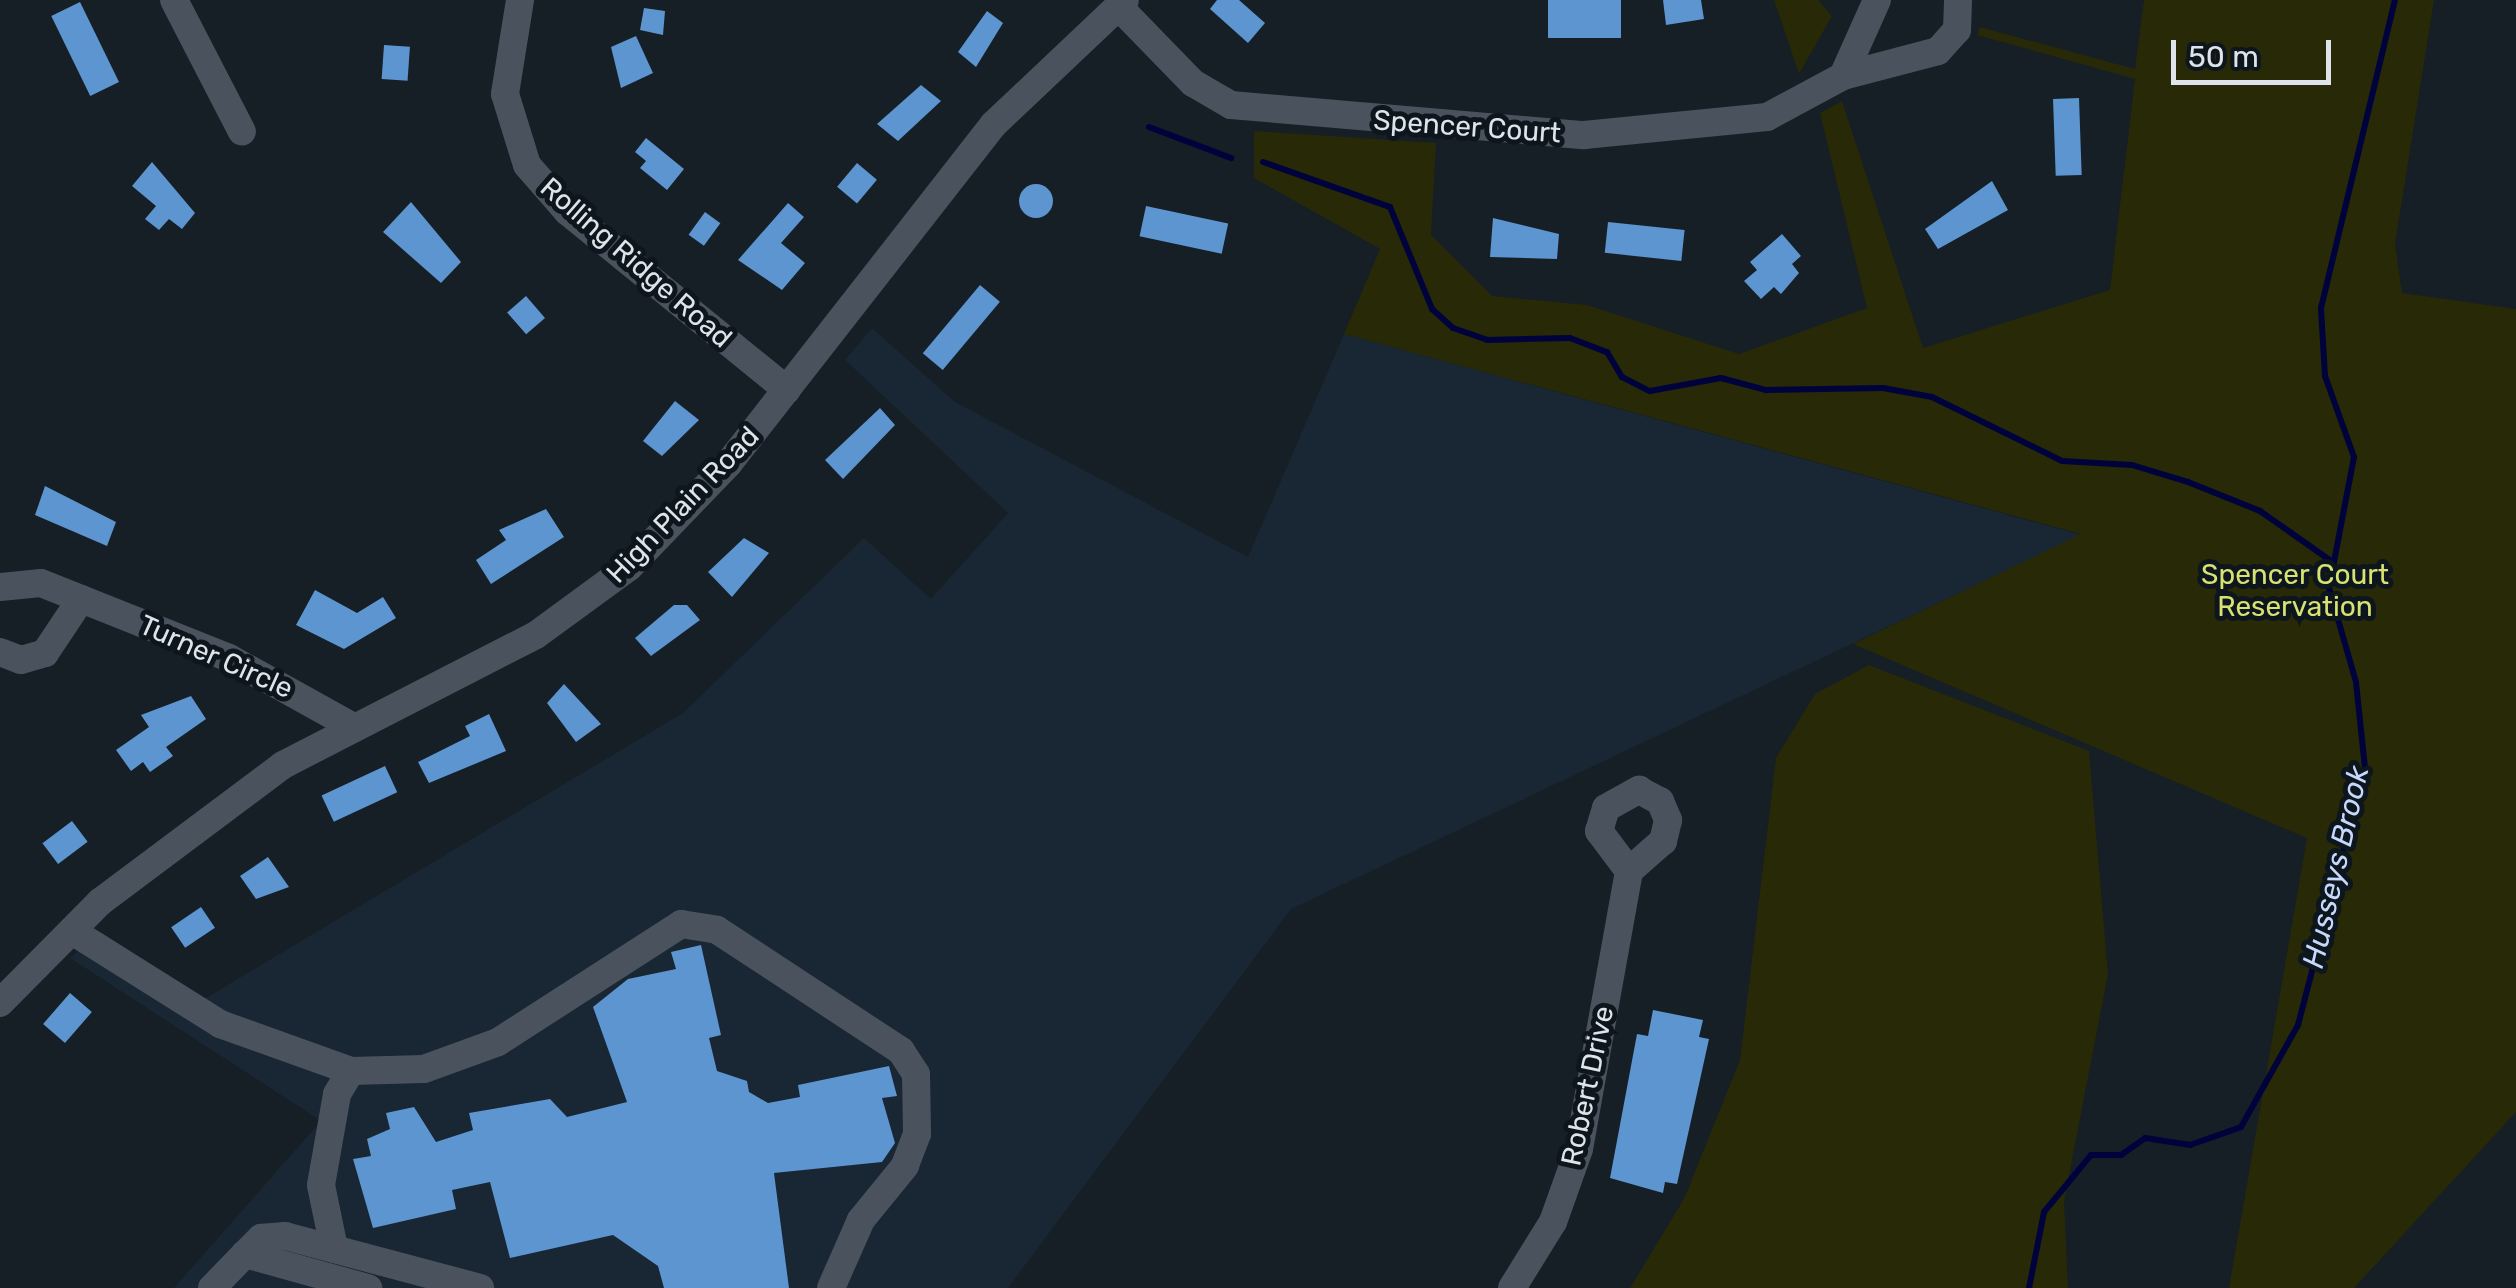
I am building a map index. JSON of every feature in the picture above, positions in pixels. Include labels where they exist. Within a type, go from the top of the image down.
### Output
[{"type":"street","points":[[174,0],[242,132]]},
{"type":"street","name":"Rolling Ridge Road","points":[[520,0],[505,94],[527,166],[580,222],[788,390]]},
{"type":"street","points":[[1843,76],[1876,0]]},
{"type":"street","name":"Spencer Court","points":[[1122,4],[1204,92],[1270,114],[1615,133],[1768,117],[1843,76],[1938,51],[1957,30],[1958,0]]},
{"type":"street","name":"High Plain Road","points":[[0,1002],[72,931],[348,724],[536,635],[607,586],[788,390],[994,124],[1122,4]]},
{"type":"street","name":"Turner Circle","points":[[0,587],[25,579],[81,599],[242,664],[348,724]]},
{"type":"street","points":[[0,652],[21,660],[45,653],[81,599]]},
{"type":"street","name":"Robert Drive","points":[[1512,1288],[1552,1222],[1579,1149],[1628,871]]},
{"type":"street","points":[[72,931],[220,1024],[350,1071],[424,1069],[498,1042],[682,924],[717,930],[902,1051],[916,1074],[917,1134],[905,1166],[861,1220],[831,1288]]},
{"type":"street","points":[[334,1248],[320,1185],[337,1094],[350,1071]]},
{"type":"street","points":[[212,1288],[245,1254],[273,1237],[334,1248],[480,1288]]},
{"type":"street","points":[[245,1254],[368,1288]]},
{"type":"shaded area","points":[[872,328],[955,402],[1248,557],[1344,334],[2082,535],[1291,909],[1008,1288],[174,1288],[321,1121],[70,958],[101,932],[204,999],[683,713],[864,538],[931,599],[1008,513],[845,360]]},
{"type":"green space","points":[[1774,0],[1818,0],[1832,16],[1799,74]]},
{"type":"green space","name":"Spencer Court Reservation","points":[[2144,0],[2434,0],[2395,244],[2402,293],[2516,309],[2516,1112],[2354,1288],[2229,1288],[2307,838],[1853,644],[2081,534],[1344,334],[1380,249],[1254,178],[1254,131],[1436,143],[1431,235],[1492,296],[1587,305],[1739,354],[1867,308],[1820,113],[1842,101],[1923,348],[2110,290],[2135,79],[1977,35],[1980,27],[2135,69]]},
{"type":"green space","points":[[1869,665],[2089,751],[2108,974],[2064,1201],[2068,1288],[1630,1288],[1684,1199],[1740,1060],[1776,758],[1815,694]]},
{"type":"building","points":[[1217,0],[1239,0],[1265,23],[1248,43],[1210,9]]},
{"type":"building","points":[[1548,0],[1621,0],[1621,38],[1548,38]]},
{"type":"building","points":[[1663,0],[1701,0],[1704,19],[1666,25]]},
{"type":"building","points":[[80,2],[119,82],[90,96],[51,16]]},
{"type":"building","points":[[644,8],[665,11],[663,35],[640,30]]},
{"type":"building","points":[[987,11],[1003,23],[976,67],[958,52]]},
{"type":"building","points":[[636,36],[653,73],[621,88],[611,47]]},
{"type":"building","points":[[384,45],[410,47],[408,81],[382,79]]},
{"type":"building","points":[[921,85],[941,101],[898,141],[877,124]]},
{"type":"building","points":[[2079,98],[2082,175],[2056,176],[2053,99]]},
{"type":"building","points":[[646,138],[684,169],[667,190],[640,168],[646,161],[635,152]]},
{"type":"building","points":[[152,162],[195,213],[182,229],[169,219],[159,230],[145,219],[156,206],[132,186]]},
{"type":"building","points":[[857,163],[877,180],[857,203],[837,187]]},
{"type":"building","points":[[1992,181],[2008,210],[1938,249],[1925,229]]},
{"type":"building","points":[[1036,184],[1048,189],[1053,201],[1048,213],[1036,218],[1024,213],[1019,201],[1024,189]]},
{"type":"building","points":[[411,202],[461,262],[441,283],[383,232]]},
{"type":"building","points":[[788,203],[804,217],[781,243],[805,263],[782,290],[738,260]]},
{"type":"building","points":[[1146,206],[1228,223],[1222,254],[1140,236]]},
{"type":"building","points":[[705,212],[720,223],[704,246],[689,235]]},
{"type":"building","points":[[1493,218],[1559,234],[1557,259],[1490,257]]},
{"type":"building","points":[[1608,222],[1685,230],[1681,261],[1605,253]]},
{"type":"building","points":[[1782,234],[1801,256],[1792,264],[1799,273],[1781,294],[1774,287],[1761,299],[1744,281],[1757,270],[1750,262]]},
{"type":"building","points":[[980,285],[1000,302],[943,370],[923,353]]},
{"type":"building","points":[[526,296],[545,318],[526,334],[507,312]]},
{"type":"building","points":[[675,401],[699,420],[662,456],[643,441]]},
{"type":"building","points":[[880,408],[895,425],[843,479],[825,460]]},
{"type":"building","points":[[45,486],[116,522],[107,546],[35,515]]},
{"type":"building","points":[[546,509],[564,537],[491,584],[476,560],[506,540],[499,530]]},
{"type":"building","points":[[744,538],[769,553],[732,597],[708,572]]},
{"type":"building","points":[[315,590],[357,613],[383,597],[396,618],[344,649],[296,625]]},
{"type":"building","points":[[674,605],[687,605],[700,620],[651,656],[635,638]]},
{"type":"building","points":[[564,684],[601,724],[576,742],[547,703]]},
{"type":"building","points":[[191,696],[206,719],[166,747],[173,756],[150,772],[143,762],[131,771],[116,750],[149,727],[141,715]]},
{"type":"building","points":[[489,714],[506,751],[429,783],[418,762],[470,736],[465,726]]},
{"type":"building","points":[[385,766],[397,792],[334,822],[322,796]]},
{"type":"building","points":[[72,821],[88,842],[58,864],[42,843]]},
{"type":"building","points":[[268,857],[289,887],[256,899],[240,876]]},
{"type":"building","points":[[201,907],[215,928],[185,948],[171,927]]},
{"type":"building","points":[[701,945],[721,1035],[709,1038],[717,1071],[747,1081],[749,1092],[768,1103],[800,1097],[798,1085],[889,1066],[897,1096],[882,1098],[895,1143],[882,1162],[774,1173],[789,1288],[664,1288],[658,1266],[613,1235],[510,1258],[490,1182],[452,1190],[456,1209],[373,1228],[353,1159],[371,1156],[367,1139],[390,1129],[386,1113],[414,1107],[436,1142],[473,1130],[469,1113],[550,1099],[567,1117],[627,1102],[593,1007],[628,979],[676,969],[671,952]]},
{"type":"building","points":[[70,993],[92,1012],[65,1043],[43,1024]]},
{"type":"building","points":[[1653,1010],[1703,1020],[1699,1037],[1709,1039],[1677,1184],[1665,1182],[1663,1193],[1610,1178],[1637,1034],[1648,1036]]},
{"type":"waterway","name":"Husseys Brook","points":[[2029,1288],[2044,1212],[2091,1155],[2121,1155],[2145,1138],[2190,1145],[2241,1127],[2298,1025],[2365,768],[2356,682],[2329,588],[2354,457],[2325,376],[2321,308],[2395,0]]},
{"type":"waterway","points":[[1149,127],[1231,158]]},
{"type":"waterway","points":[[1263,162],[1390,207],[1432,309],[1453,328],[1487,340],[1570,338],[1607,352],[1622,377],[1650,391],[1721,378],[1766,390],[1883,388],[1932,397],[2062,461],[2132,465],[2260,511],[2334,563]]}]
